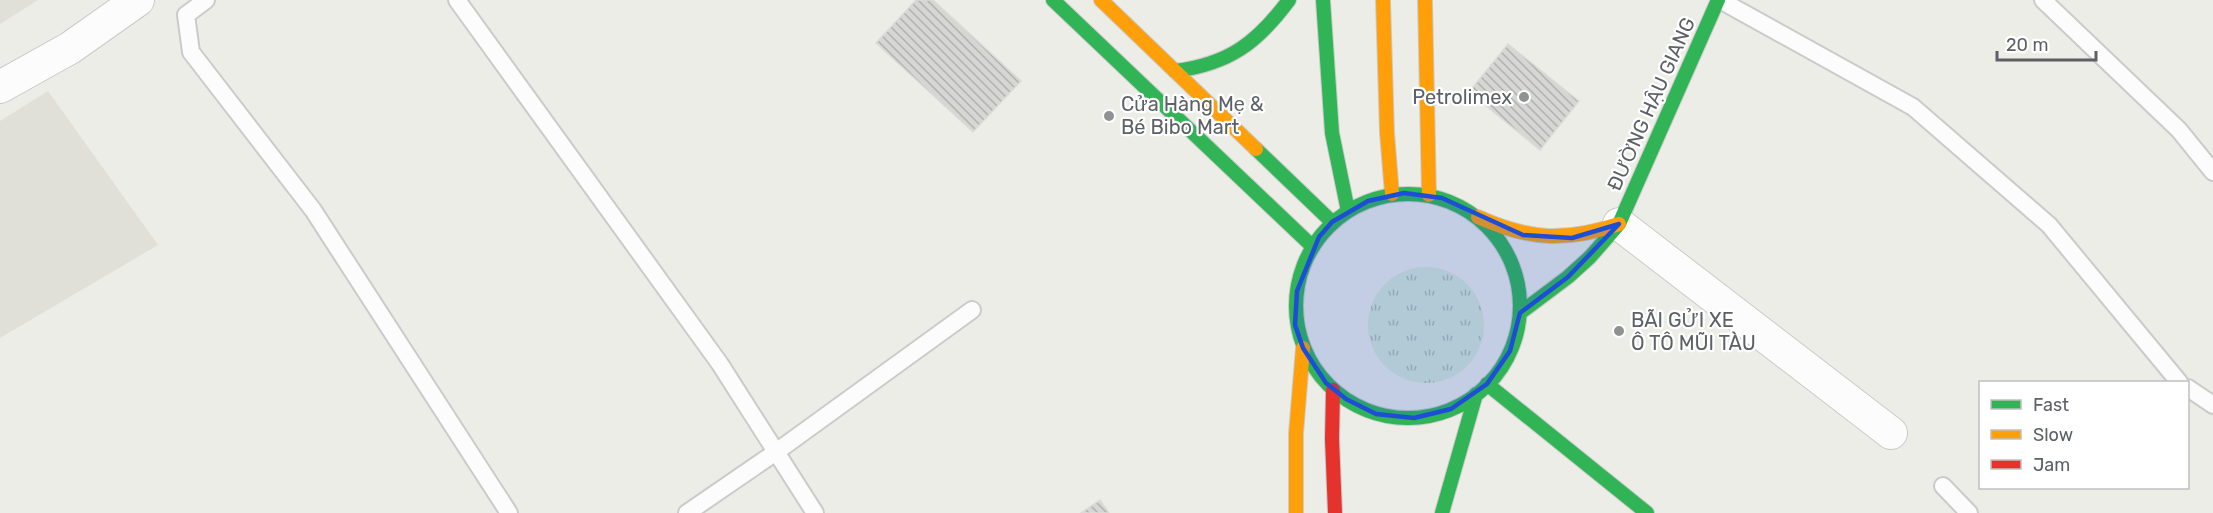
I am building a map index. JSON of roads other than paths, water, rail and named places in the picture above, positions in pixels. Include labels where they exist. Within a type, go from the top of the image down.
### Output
[{"type":"main road","points":[[1053,0],[1313,247]]},
{"type":"main road","points":[[1101,0],[1332,222]]},
{"type":"main road","points":[[1175,71],[1198,69],[1223,61],[1239,52],[1268,27],[1289,0]]},
{"type":"main road","points":[[1323,0],[1329,125],[1348,211]]},
{"type":"main road","points":[[1383,0],[1387,133],[1392,194]]},
{"type":"main road","points":[[1425,0],[1429,195]]},
{"type":"main road","name":"ĐƯỜNG HẬU GIANG","points":[[1520,313],[1568,277],[1590,257],[1618,224],[1719,0]]},
{"type":"main road","points":[[1478,218],[1497,237],[1511,260],[1520,292],[1517,332],[1504,363],[1488,384],[1464,402],[1439,414],[1414,418],[1388,417],[1364,409],[1333,390],[1313,366],[1303,348],[1295,325],[1296,302],[1303,268],[1313,247],[1332,222],[1348,211],[1368,201],[1392,194],[1417,193],[1455,203],[1478,218],[1508,231],[1548,239],[1572,238],[1596,233],[1618,224]]},
{"type":"main road","points":[[1296,513],[1296,433],[1303,348]]},
{"type":"main road","points":[[1488,384],[1647,513]]},
{"type":"main road","points":[[1333,390],[1335,513]]},
{"type":"main road","points":[[1442,513],[1476,394]]},
{"type":"street","points":[[0,87],[70,48],[138,0]]},
{"type":"street","points":[[1618,224],[1891,433]]},
{"type":"lane","points":[[206,0],[186,15],[191,52],[313,210],[509,513]]},
{"type":"lane","points":[[457,0],[720,364],[815,513]]},
{"type":"lane","points":[[1719,0],[1912,107],[2049,225],[2178,381]]},
{"type":"lane","points":[[2043,0],[2179,130],[2213,172]]},
{"type":"lane","points":[[687,513],[776,452],[972,310]]},
{"type":"lane","points":[[2189,389],[2213,405]]},
{"type":"lane","points":[[1942,486],[1969,513]]},
{"type":"place","name":"Petrolimex","points":[[1524,97]]},
{"type":"place","name":"Cửa Hàng Mẹ & Bé Bibo Mart","points":[[1109,116]]},
{"type":"place","name":"BÃI GỬI XE Ô TÔ MŨI TÀU","points":[[1619,331]]}]
